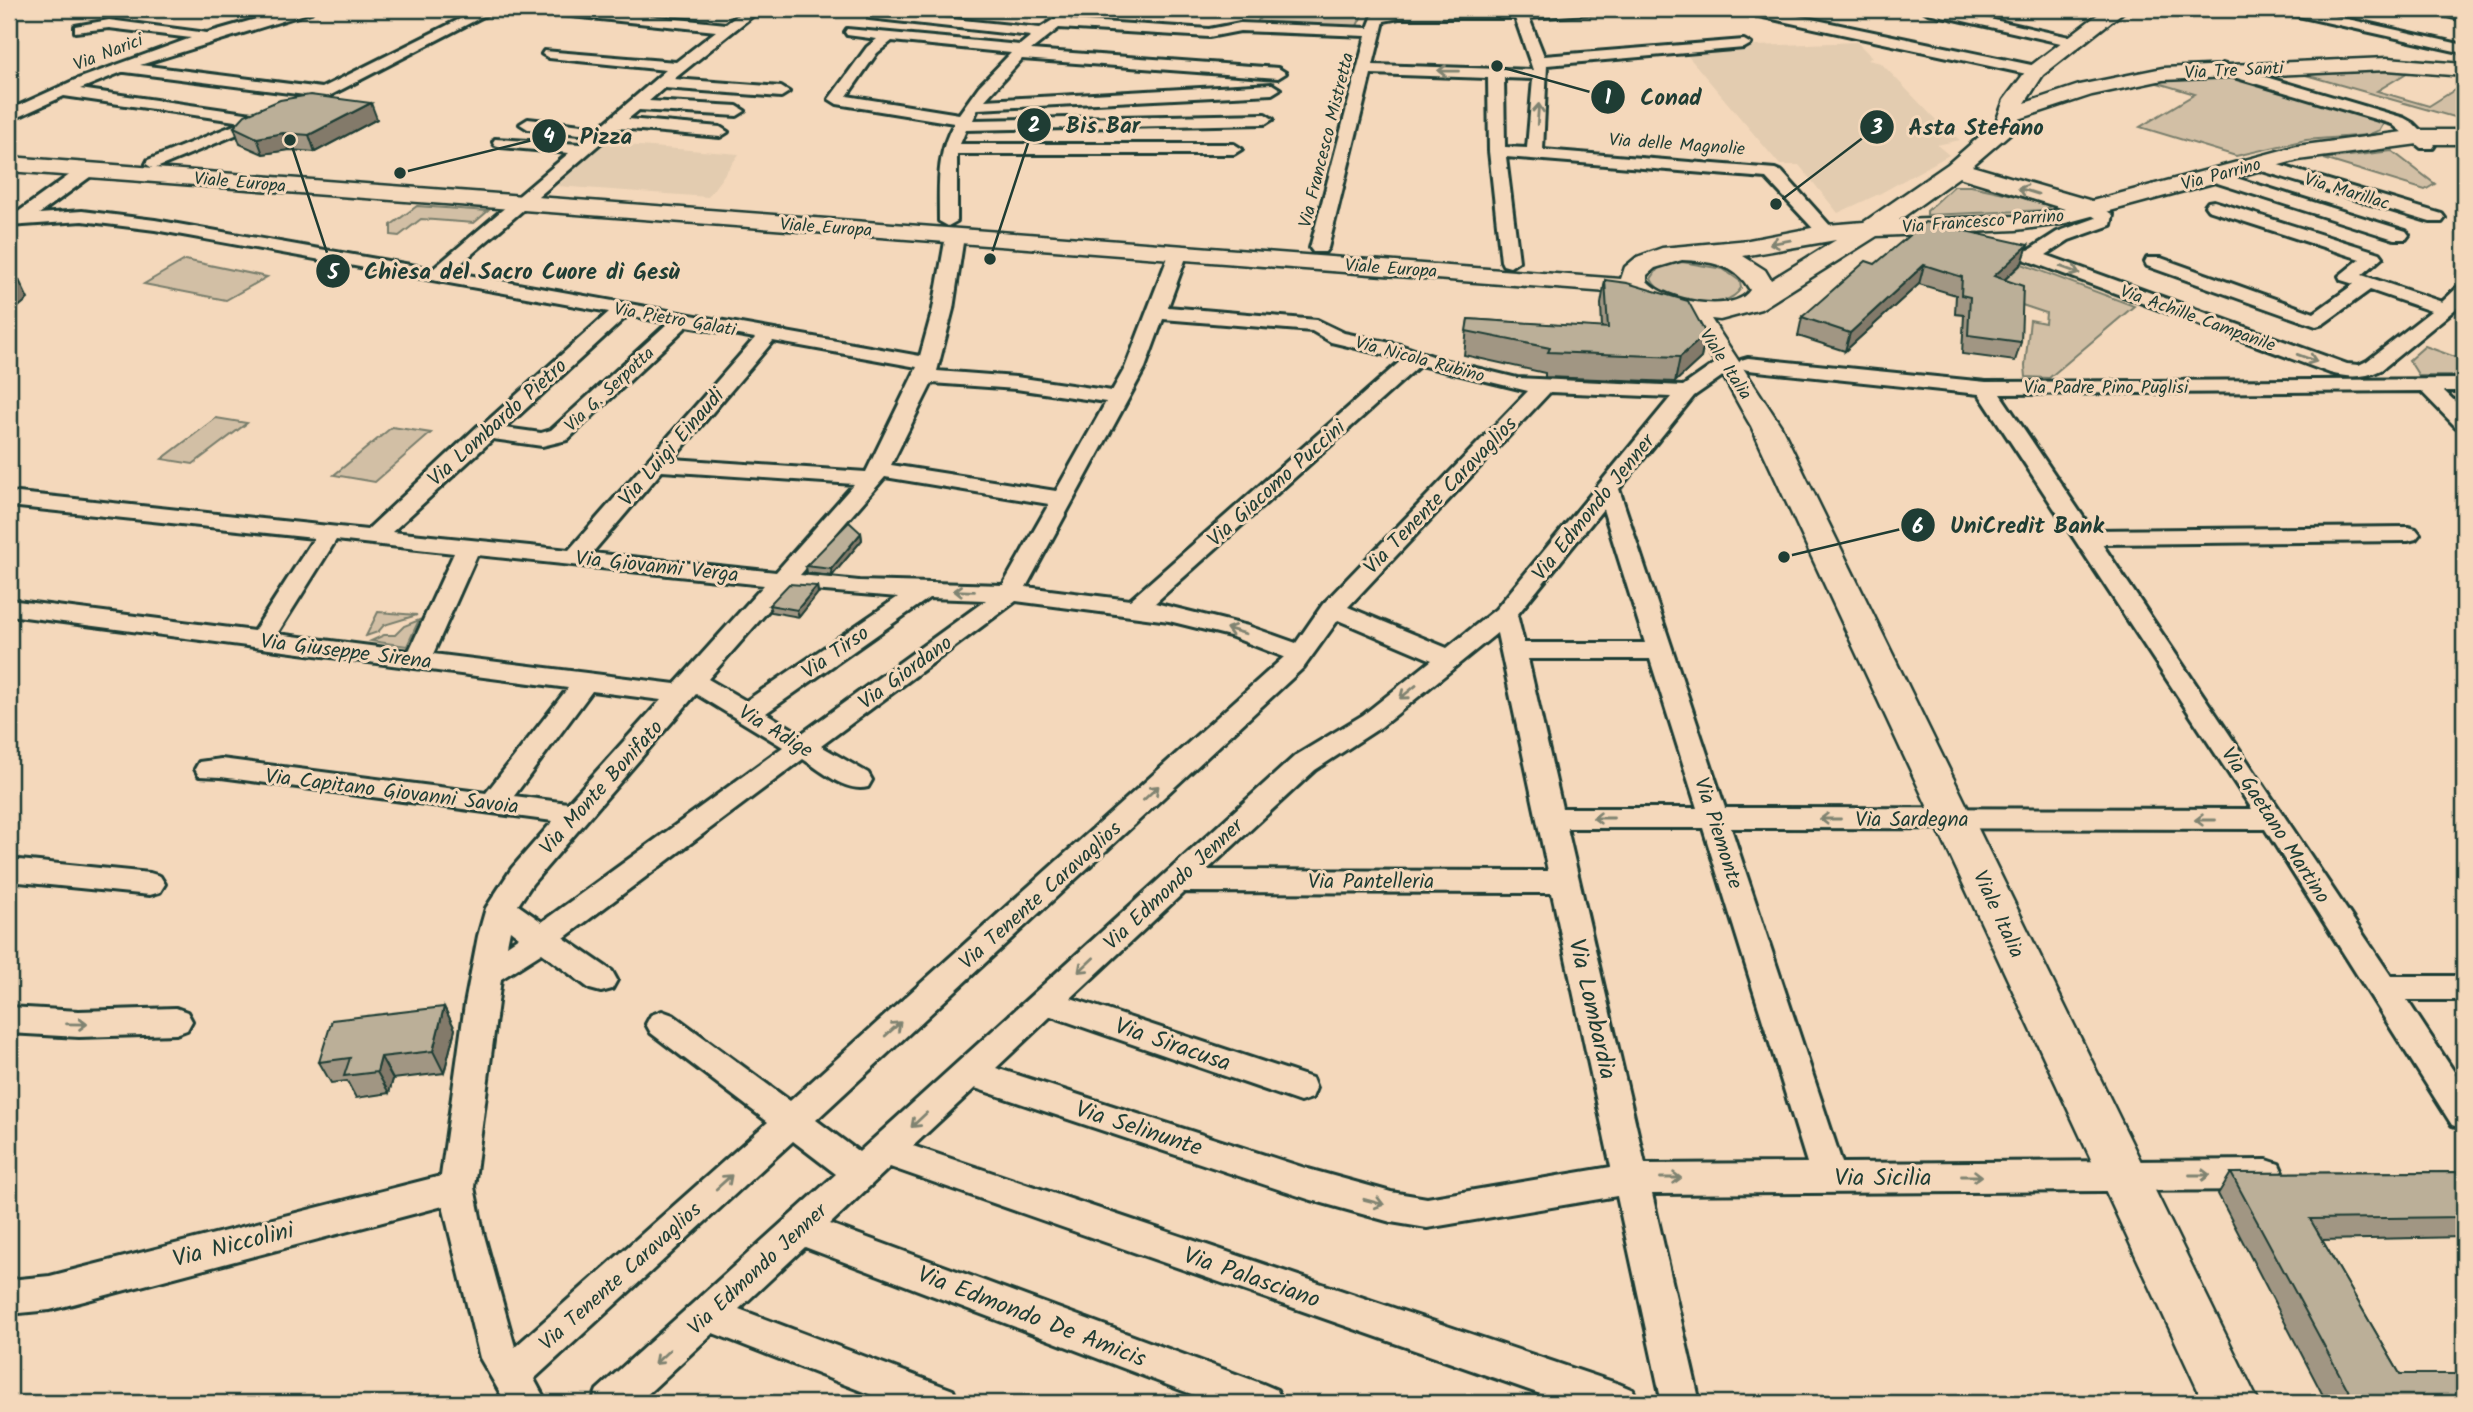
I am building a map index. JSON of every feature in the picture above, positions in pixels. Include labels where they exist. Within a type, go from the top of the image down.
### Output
[{"type":"street","name":"Via Narici","points":[[9,116],[121,67],[209,36],[306,9]]},
{"type":"street","points":[[154,164],[324,93],[490,9]]},
{"type":"street","points":[[542,9],[728,28]]},
{"type":"street","points":[[437,275],[679,67],[754,9]]},
{"type":"street","name":"Via Monte Bonifato","points":[[527,1403],[499,1358],[465,1233],[457,1187],[470,1078],[487,972],[501,908],[522,876],[575,814],[689,688],[875,474],[926,370],[943,309],[951,229],[950,149],[990,83],[1049,28],[1076,9]]},
{"type":"street","points":[[1535,153],[1540,68],[1520,14],[1601,9]]},
{"type":"street","points":[[1745,9],[2036,71]]},
{"type":"street","points":[[1928,9],[2074,42]]},
{"type":"street","points":[[1679,308],[1720,312],[1755,301],[1871,229],[1956,169],[1983,142],[2006,125],[2015,100],[2036,71],[2117,9]]},
{"type":"street","points":[[2285,9],[2464,49]]},
{"type":"street","points":[[2434,9],[2464,16]]},
{"type":"street","name":"Via Francesco Mistretta","points":[[1319,248],[1377,18],[1385,15],[1520,14]]},
{"type":"street","points":[[874,15],[1049,28],[1209,33],[1240,27],[1374,32]]},
{"type":"street","points":[[80,29],[109,24],[209,36]]},
{"type":"street","points":[[2439,26],[2464,32]]},
{"type":"street","points":[[852,32],[1022,52],[1279,74]]},
{"type":"street","points":[[889,36],[873,50],[837,99],[967,117],[1265,119]]},
{"type":"street","points":[[1363,69],[1496,72],[1744,44]]},
{"type":"street","points":[[549,54],[679,67]]},
{"type":"street","name":"Via Tre Santi","points":[[2008,115],[2119,81],[2163,74],[2222,69],[2387,64],[2464,70]]},
{"type":"street","points":[[121,67],[324,93]]},
{"type":"street","points":[[2222,69],[2398,121],[2422,141]]},
{"type":"street","points":[[1496,72],[1497,151],[1510,261]]},
{"type":"street","points":[[661,83],[781,92]]},
{"type":"street","points":[[967,117],[1272,89]]},
{"type":"street","points":[[61,91],[259,120]]},
{"type":"street","points":[[636,105],[737,111]]},
{"type":"street","points":[[528,124],[720,132]]},
{"type":"street","name":"Via Parrino","points":[[2093,209],[2297,153],[2350,145],[2464,137]]},
{"type":"street","name":"Via Parrino","points":[[2422,141],[2464,147]]},
{"type":"street","points":[[501,142],[584,149]]},
{"type":"street","points":[[950,149],[1234,149]]},
{"type":"street","name":"Via delle Magnolie","points":[[1497,151],[1769,173],[1776,176],[1827,233]]},
{"type":"street","name":"Viale Europa","points":[[9,152],[527,198]]},
{"type":"street","name":"Viale Europa","points":[[9,164],[951,229],[1319,248],[1611,268],[1639,264],[1657,256],[1681,252]]},
{"type":"street","name":"Via Marillac","points":[[2258,164],[2435,218]]},
{"type":"street","points":[[1956,169],[2093,209],[2104,215],[2105,221],[2063,236],[2032,256]]},
{"type":"street","points":[[12,223],[88,170]]},
{"type":"street","points":[[2214,176],[2400,235]]},
{"type":"street","points":[[2248,187],[2214,206],[2374,257],[2348,276],[2444,309]]},
{"type":"street","name":"Via Francesco Parrino","points":[[1681,252],[1749,248],[1827,233],[1871,229],[2016,223],[2062,217],[2093,209]]},
{"type":"street","name":"Via Pietro Galati","points":[[12,223],[82,216],[106,219],[768,335],[926,370],[1118,398]]},
{"type":"street","name":"Via Achille Campanile","points":[[1910,228],[2032,256],[2337,369],[2353,372],[2366,370],[2381,361],[2464,292]]},
{"type":"street","name":"Viale Europa","points":[[951,229],[1179,251],[1608,284],[1643,292],[1658,301],[1679,308]]},
{"type":"street","name":"Via Giordano","points":[[487,972],[542,937],[1011,593],[1135,368],[1179,251]]},
{"type":"street","points":[[1681,252],[1721,257],[1753,271],[1761,280],[1763,290],[1755,301]]},
{"type":"street","points":[[2154,262],[2316,320],[2368,282]]},
{"type":"street","points":[[1639,264],[1633,273],[1634,282],[1643,292]]},
{"type":"street","name":"Viale Italia","points":[[1738,364],[1739,327],[1742,317],[1755,301]]},
{"type":"street","name":"Viale Italia","points":[[1679,308],[1700,323],[1738,364],[2232,1403]]},
{"type":"street","name":"Via Lombardo Pietro","points":[[374,536],[486,431],[622,310]]},
{"type":"street","name":"Via Nicola Rubino","points":[[1155,312],[1317,326],[1338,338],[1393,349],[1441,366],[1517,384],[1687,392]]},
{"type":"street","name":"Via G. Serpotta","points":[[486,431],[542,440],[559,435],[682,320]]},
{"type":"street","name":"Via Luigi Einaudi","points":[[575,558],[768,335]]},
{"type":"street","name":"Via Giacomo Puccini","points":[[1135,608],[1417,357]]},
{"type":"street","name":"Via Padre Pino Puglisi","points":[[1738,364],[1986,388],[2464,385]]},
{"type":"street","name":"Via Edmondo Jenner","points":[[611,1403],[1305,763],[1372,721],[1505,614],[1687,392],[1738,364]]},
{"type":"street","points":[[2426,385],[2464,422]]},
{"type":"street","name":"Via Tenente Caravaglios","points":[[510,1376],[1060,877],[1301,654],[1316,636],[1332,609],[1543,387]]},
{"type":"street","name":"Via Gaetano Martino","points":[[1986,388],[2273,820],[2464,1115]]},
{"type":"street","points":[[656,464],[875,474],[1062,499]]},
{"type":"street","name":"Via Piemonte","points":[[1608,488],[1829,1177]]},
{"type":"street","name":"Via Giovanni Verga","points":[[9,499],[859,588],[1011,593],[1169,613],[1239,631],[1301,654]]},
{"type":"street","points":[[261,640],[330,531]]},
{"type":"street","points":[[2085,537],[2408,534]]},
{"type":"street","points":[[418,659],[469,546]]},
{"type":"street","name":"Via Tirso","points":[[746,714],[924,590]]},
{"type":"street","name":"Via Giuseppe Sirena","points":[[9,608],[587,680],[689,688]]},
{"type":"street","points":[[1332,609],[1450,658]]},
{"type":"street","name":"Via Lombardia","points":[[1505,614],[1681,1403]]},
{"type":"street","points":[[1514,651],[1660,651]]},
{"type":"street","points":[[494,804],[587,680]]},
{"type":"street","name":"Via Adige","points":[[689,688],[746,714],[858,780]]},
{"type":"street","name":"Via Capitano Giovanni Savoia","points":[[209,769],[221,768],[575,814]]},
{"type":"street","name":"Via Sardegna","points":[[1551,818],[2273,820]]},
{"type":"street","points":[[9,870],[150,884]]},
{"type":"street","name":"Via Pantelleria","points":[[1177,881],[1565,882]]},
{"type":"street","points":[[501,908],[601,980]]},
{"type":"street","points":[[2382,988],[2464,988]]},
{"type":"street","name":"Via Siracusa","points":[[1046,1002],[1300,1088]]},
{"type":"street","points":[[9,1020],[79,1024],[176,1021]]},
{"type":"street","name":"Via Palasciano","points":[[662,1024],[791,1121],[873,1162],[1619,1403]]},
{"type":"street","name":"Via Selinunte","points":[[969,1073],[1308,1184]]},
{"type":"street","name":"Via Sicilia","points":[[1308,1184],[1391,1207],[1427,1213],[1631,1178],[2301,1175]]},
{"type":"street","name":"Via Niccolini","points":[[9,1297],[50,1293],[457,1187]]},
{"type":"street","name":"Via Edmondo De Amicis","points":[[800,1229],[1263,1403]]},
{"type":"street","points":[[708,1314],[939,1403]]},
{"type":"shaded area","points":[[1266,9],[1380,9],[1364,11],[1356,28],[1255,25]]},
{"type":"shaded area","points":[[1380,9],[1527,9],[1528,10]]},
{"type":"shaded area","points":[[1857,42],[1872,57],[1868,60],[1881,63],[1936,120],[1927,127],[1960,140],[1937,145],[1949,155],[1881,193],[1838,213],[1799,165],[1780,165],[1682,49]]},
{"type":"shaded area","points":[[2410,71],[2377,91],[2429,106],[2464,84],[2464,120],[2295,72]]},
{"type":"shaded area","points":[[2222,75],[2385,121],[2380,130],[2368,135],[2306,140],[2236,156],[2140,127],[2195,94],[2151,81]]},
{"type":"shaded area","points":[[602,143],[739,154],[708,197],[557,186]]},
{"type":"shaded area","points":[[2392,151],[2435,184],[2425,190],[2324,159]]},
{"type":"shaded area","points":[[1954,186],[1971,186],[2042,201],[2049,207],[2045,210],[1927,215],[1927,211]]},
{"type":"shaded area","points":[[417,206],[488,211],[474,223],[421,219],[399,236],[391,235],[391,225]]},
{"type":"shaded area","points":[[185,260],[267,277],[226,300],[144,284]]},
{"type":"shaded area","points":[[1682,262],[1723,269],[1740,281],[1741,288],[1733,296],[1709,303],[1695,303],[1668,295],[1651,279],[1659,267]]},
{"type":"shaded area","points":[[2022,264],[2134,306],[2049,378],[2026,377],[2030,320],[2045,323],[2046,313],[1989,294]]},
{"type":"shaded area","points":[[2425,346],[2455,357],[2464,349],[2464,376],[2419,376],[2409,360]]},
{"type":"shaded area","points":[[216,418],[247,423],[193,464],[162,459]]},
{"type":"shaded area","points":[[392,427],[431,433],[375,482],[334,475]]},
{"type":"shaded area","points":[[378,612],[417,615],[384,625],[378,632],[366,636]]},
{"type":"shaded area","points":[[419,620],[407,646],[371,641],[384,635],[395,635],[404,626]]},
{"type":"building","points":[[310,95],[371,103],[309,135],[283,133],[257,138],[234,127],[245,115],[280,100]]},
{"type":"building","points":[[1925,222],[2028,245],[1994,276],[2023,286],[2021,342],[1968,335],[1970,297],[1961,295],[1962,277],[1924,265],[1850,333],[1802,317],[1866,261],[1875,264]]},
{"type":"building","points":[[9,280],[19,280],[9,289]]},
{"type":"building","points":[[1605,280],[1627,283],[1688,301],[1706,334],[1680,357],[1548,352],[1550,348],[1466,331],[1468,319],[1608,328]]},
{"type":"building","points":[[849,522],[861,533],[831,569],[806,566]]},
{"type":"building","points":[[789,584],[817,586],[797,610],[769,605]]},
{"type":"building","points":[[444,1007],[433,1051],[381,1057],[377,1072],[344,1076],[350,1058],[319,1062],[332,1020]]},
{"type":"building","points":[[2464,1172],[2464,1217],[2310,1219],[2400,1374],[2464,1374],[2464,1403],[2355,1403],[2231,1173]]},
{"type":"place","name":"Conad","points":[[1497,66]]},
{"type":"place","name":"Chiesa del Sacro Cuore di Gesù","points":[[290,140]]},
{"type":"place","name":"Pizza","points":[[400,173]]},
{"type":"place","name":"Asta Stefano","points":[[1776,204]]},
{"type":"place","name":"Bis Bar","points":[[990,259]]},
{"type":"place","name":"UniCredit Bank","points":[[1784,557]]}]
